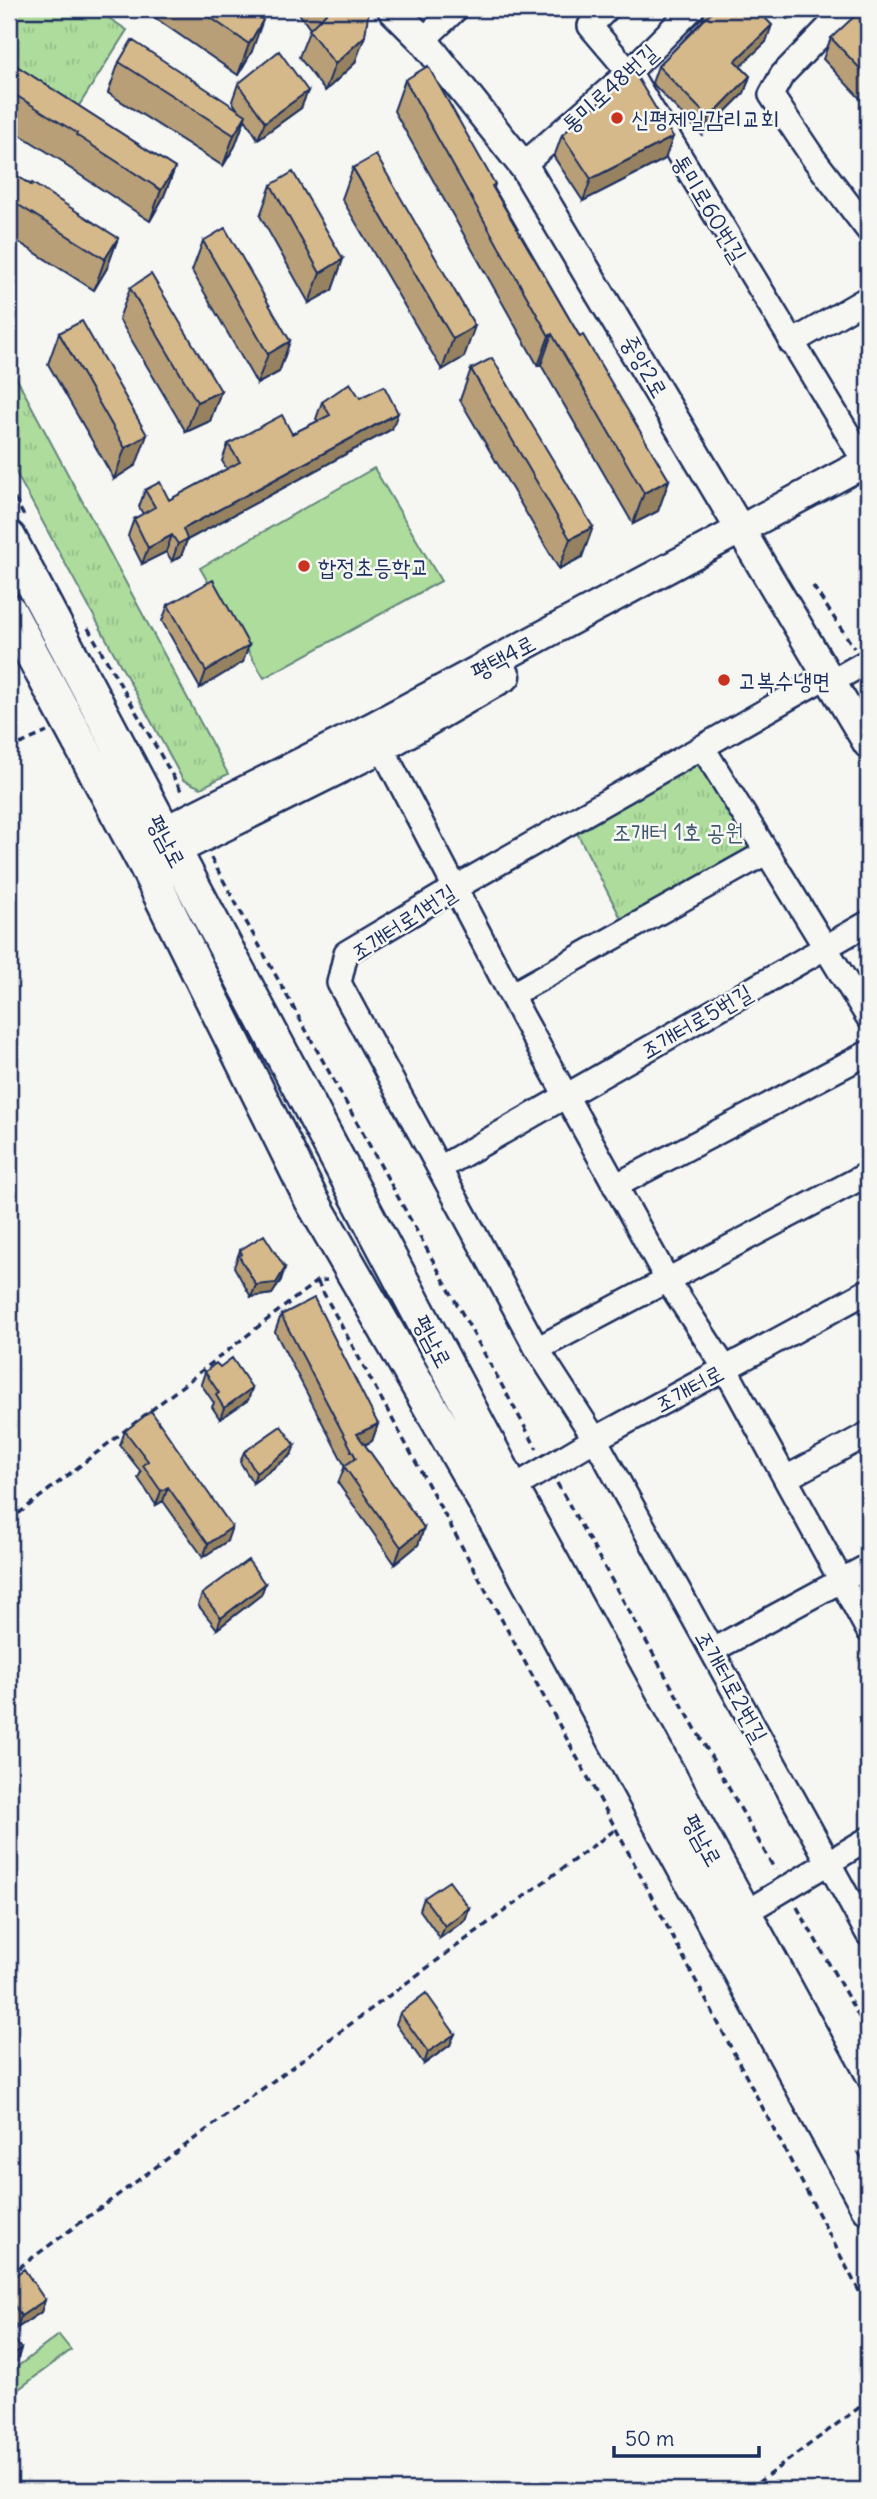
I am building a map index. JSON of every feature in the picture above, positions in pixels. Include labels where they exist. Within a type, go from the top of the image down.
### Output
[{"type":"main road","name":"평남로","points":[[19,532],[168,841],[499,1496],[868,2207]]},
{"type":"main road","name":"평남로","points":[[9,611],[68,723],[168,841],[311,1199],[355,1276],[499,1496],[743,1914],[868,2139]]},
{"type":"street","name":"중앙2로","points":[[392,9],[423,40],[523,165],[868,744]]},
{"type":"street","points":[[423,40],[456,9]]},
{"type":"street","name":"통미로60번길","points":[[607,9],[590,26],[629,72],[867,468]]},
{"type":"street","name":"통미로48번길","points":[[523,165],[629,72],[692,9]]},
{"type":"street","points":[[852,13],[782,75],[771,95],[814,159],[868,230]]},
{"type":"street","points":[[791,343],[868,298]]},
{"type":"street","name":"평택4로","points":[[168,841],[382,747],[867,468]]},
{"type":"street","name":"평택4로","points":[[168,841],[372,727],[746,538]]},
{"type":"street","name":"조개터로1번길","points":[[594,1439],[537,1349],[339,983],[346,953],[703,748],[829,679],[866,662]]},
{"type":"street","points":[[382,747],[511,995],[615,1186],[668,1281],[725,1368],[868,1630]]},
{"type":"street","points":[[703,748],[868,1017]]},
{"type":"street","points":[[511,995],[766,852]]},
{"type":"street","name":"조개터로5번길","points":[[440,1168],[868,923]]},
{"type":"street","points":[[615,1186],[868,1053]]},
{"type":"street","points":[[537,1349],[868,1174]]},
{"type":"street","name":"조개터로","points":[[499,1496],[594,1439],[868,1291]]},
{"type":"street","points":[[786,1478],[868,1434]]},
{"type":"street","name":"조개터로2번길","points":[[594,1439],[868,1934]]},
{"type":"street","points":[[713,1650],[868,1566]]},
{"type":"street","points":[[743,1914],[868,1839]]},
{"type":"path","points":[[9,488],[19,532]]},
{"type":"path","points":[[813,586],[866,662]]},
{"type":"path","points":[[85,621],[168,841],[547,1467],[868,2033]]},
{"type":"path","points":[[9,749],[68,723]]},
{"type":"path","points":[[9,1521],[317,1281],[355,1276]]},
{"type":"path","points":[[317,1281],[616,1829],[868,2308]]},
{"type":"path","points":[[9,2275],[616,1829]]},
{"type":"path","points":[[748,2490],[868,2401]]},
{"type":"green space","points":[[9,9],[95,9],[127,30],[73,115],[9,74]]},
{"type":"green space","points":[[9,364],[228,774],[201,788],[183,780],[9,460]]},
{"type":"green space","points":[[374,468],[441,581],[264,678],[200,568]]},
{"type":"green space","name":"조개터 1호 공원","points":[[698,758],[750,850],[623,922],[575,829]]},
{"type":"green space","points":[[59,2335],[71,2350],[16,2391],[9,2382],[9,2373]]},
{"type":"building","points":[[198,9],[245,9],[263,20],[249,44]]},
{"type":"building","points":[[325,9],[369,9],[365,36],[335,64],[309,30],[327,12]]},
{"type":"building","points":[[712,9],[756,9],[772,25],[735,61],[750,76],[709,118],[658,66],[714,10]]},
{"type":"building","points":[[858,13],[868,24],[868,77],[831,38]]},
{"type":"building","points":[[132,40],[246,115],[234,135],[119,62]]},
{"type":"building","points":[[279,51],[308,91],[265,122],[238,84]]},
{"type":"building","points":[[9,61],[175,168],[161,190],[9,91]]},
{"type":"building","points":[[428,66],[495,184],[492,186],[580,337],[583,335],[669,480],[644,493],[552,334],[549,336],[405,80]]},
{"type":"building","name":"신평제일감리교회","points":[[634,72],[673,137],[591,179],[562,135]]},
{"type":"building","points":[[376,155],[475,326],[453,339],[353,168]]},
{"type":"building","points":[[9,171],[118,238],[105,259],[9,199]]},
{"type":"building","points":[[293,172],[343,259],[320,273],[271,185]]},
{"type":"building","points":[[225,228],[290,341],[268,354],[203,241]]},
{"type":"building","points":[[151,274],[221,391],[197,402],[130,288]]},
{"type":"building","points":[[82,321],[147,435],[125,448],[59,333]]},
{"type":"building","points":[[492,358],[593,527],[570,539],[471,369]]},
{"type":"building","points":[[350,383],[360,398],[384,386],[398,413],[183,529],[187,539],[178,544],[172,535],[148,548],[134,519],[155,507],[145,490],[160,482],[169,500],[240,462],[228,444],[282,415],[292,434],[330,415],[322,402]]},
{"type":"building","points":[[213,580],[249,645],[206,671],[168,605]]},
{"type":"building","points":[[264,1235],[285,1268],[276,1283],[256,1285],[239,1256],[242,1254],[240,1250]]},
{"type":"building","points":[[314,1298],[378,1424],[357,1434],[424,1528],[401,1547],[344,1466],[356,1458],[281,1315]]},
{"type":"building","points":[[232,1358],[252,1388],[224,1408],[216,1395],[219,1393],[205,1372],[216,1363],[220,1367]]},
{"type":"building","points":[[151,1411],[232,1527],[208,1544],[168,1487],[161,1491],[143,1465],[148,1461],[125,1431]]},
{"type":"building","points":[[281,1426],[295,1445],[256,1473],[244,1452]]},
{"type":"building","points":[[248,1560],[265,1584],[221,1618],[202,1594]]},
{"type":"building","points":[[449,1881],[469,1908],[445,1926],[424,1898]]},
{"type":"building","points":[[426,1993],[455,2034],[428,2052],[400,2013]]},
{"type":"building","points":[[24,2269],[45,2300],[21,2316],[9,2297],[9,2280]]},
{"type":"building","points":[[9,2331],[21,2349],[9,2357]]},
{"type":"place","name":"신평제일감리교회","points":[[617,118]]},
{"type":"place","name":"합정초등학교","points":[[304,566]]},
{"type":"place","name":"고복수냉면","points":[[724,680]]}]
